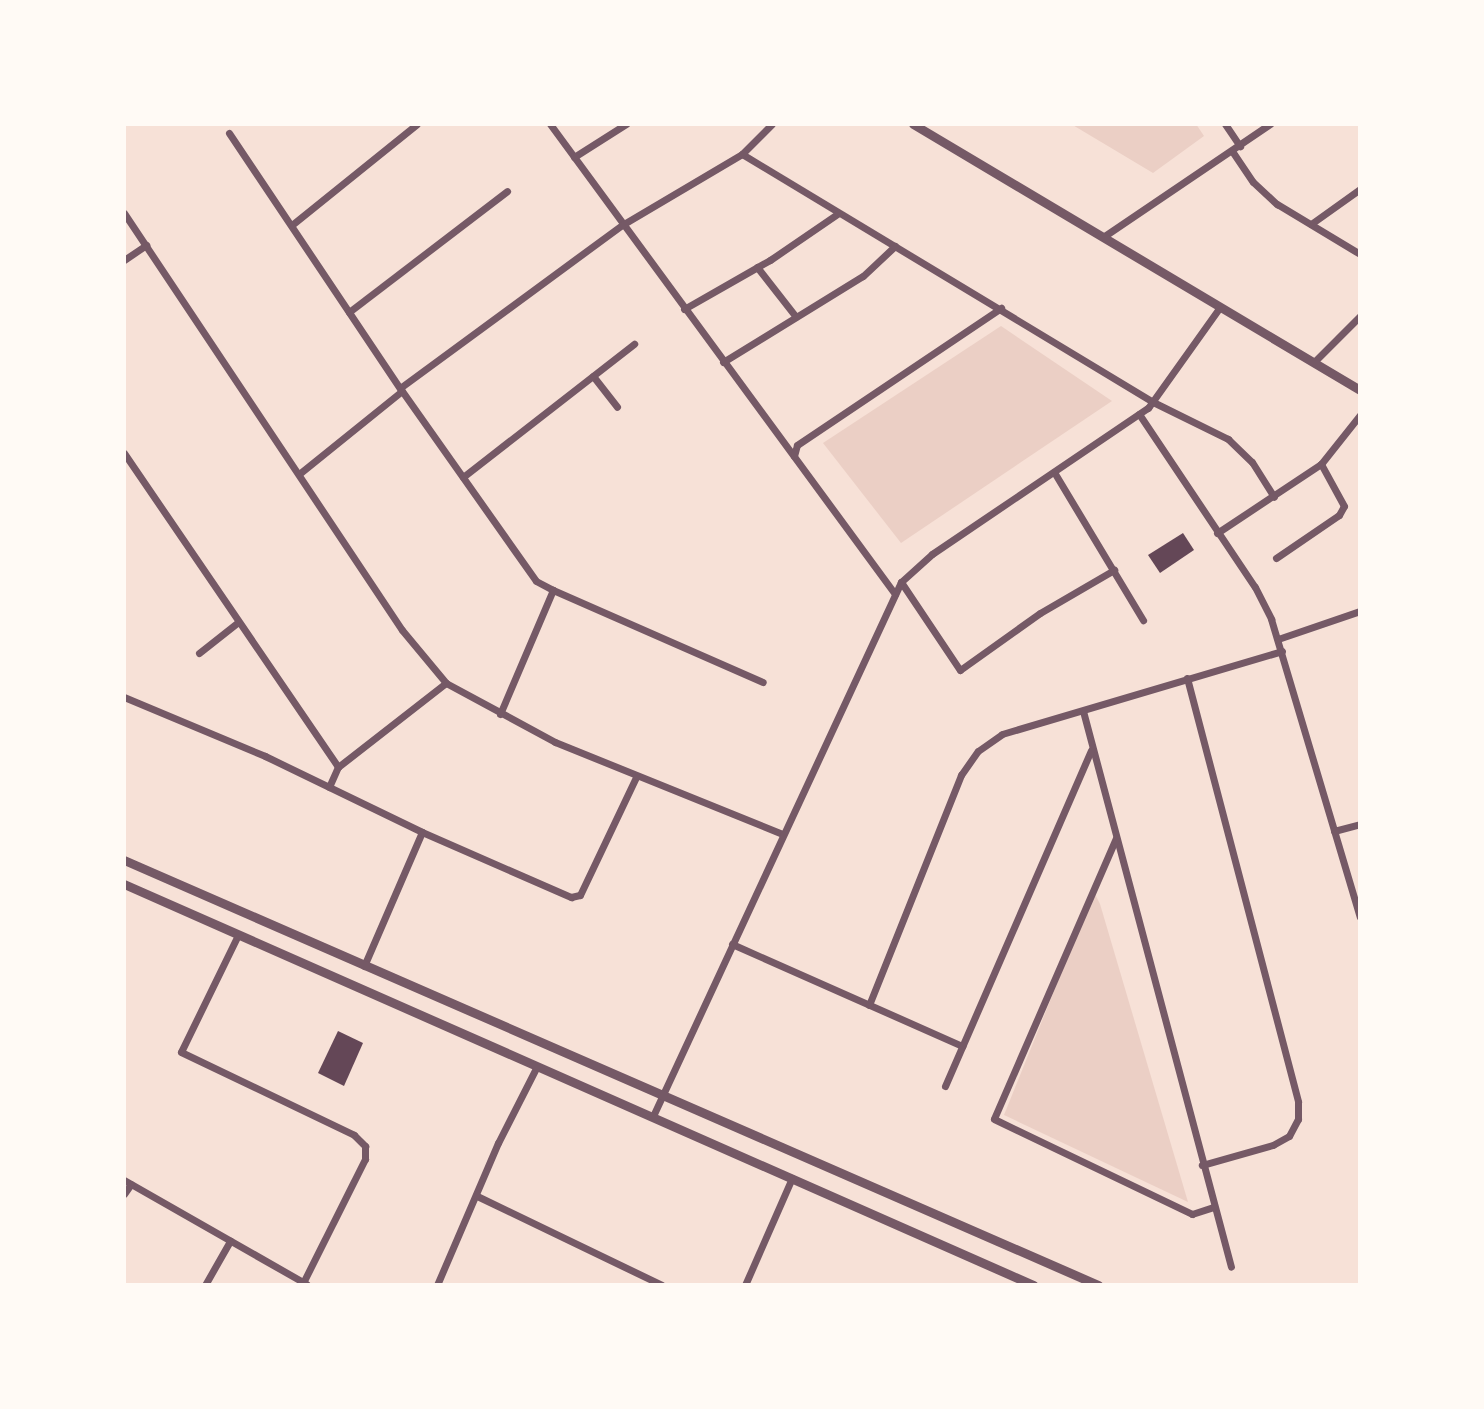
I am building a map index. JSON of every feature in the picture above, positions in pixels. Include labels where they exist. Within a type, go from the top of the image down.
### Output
[{"type":"street","points":[[293,224],[417,124]]},
{"type":"street","points":[[550,124],[895,594]]},
{"type":"street","points":[[574,158],[626,124]]},
{"type":"street","points":[[299,474],[401,390],[622,225],[742,154],[772,124]]},
{"type":"street","points":[[913,124],[1360,390]]},
{"type":"street","points":[[1225,124],[1240,146]]},
{"type":"street","points":[[1103,237],[1270,124]]},
{"type":"street","points":[[229,133],[293,224],[401,390],[536,581],[763,682]]},
{"type":"street","points":[[1233,151],[1254,182],[1311,224],[1360,254]]},
{"type":"street","points":[[742,154],[1153,402],[1228,439],[1252,462],[1274,497]]},
{"type":"street","points":[[1311,224],[1360,189]]},
{"type":"street","points":[[349,312],[507,191]]},
{"type":"street","points":[[124,213],[402,630],[446,683],[500,714],[636,776],[783,834]]},
{"type":"street","points":[[684,309],[757,267],[839,213]]},
{"type":"street","points":[[124,260],[146,245]]},
{"type":"street","points":[[723,362],[863,276],[895,246]]},
{"type":"street","points":[[757,267],[796,317]]},
{"type":"street","points":[[653,1116],[901,582],[932,554],[1153,402],[1220,307]]},
{"type":"street","points":[[794,456],[797,444],[1001,308]]},
{"type":"street","points":[[1314,362],[1360,316]]},
{"type":"street","points":[[463,477],[634,344]]},
{"type":"street","points":[[593,376],[617,407]]},
{"type":"street","points":[[1139,414],[1255,587],[1278,639],[1360,916]]},
{"type":"street","points":[[1217,533],[1321,464],[1360,415]]},
{"type":"street","points":[[124,453],[237,623],[338,767]]},
{"type":"street","points":[[1276,558],[1339,515],[1344,506],[1321,464]]},
{"type":"street","points":[[1054,472],[1143,620]]},
{"type":"street","points":[[901,582],[960,670],[1040,613],[1114,570]]},
{"type":"street","points":[[500,714],[554,590]]},
{"type":"street","points":[[1278,639],[1360,611]]},
{"type":"street","points":[[199,653],[237,623]]},
{"type":"street","points":[[869,1005],[961,775],[973,759],[1002,734],[1282,651]]},
{"type":"street","points":[[1188,678],[1298,1102],[1298,1119],[1289,1136],[1273,1145],[1202,1165]]},
{"type":"street","points":[[329,787],[338,767],[446,683]]},
{"type":"street","points":[[124,697],[571,897],[580,895],[636,776]]},
{"type":"street","points":[[1083,711],[1091,750],[1231,1267]]},
{"type":"street","points":[[945,1086],[1091,750]]},
{"type":"street","points":[[1334,831],[1360,824]]},
{"type":"street","points":[[364,966],[422,832]]},
{"type":"street","points":[[1116,838],[994,1119],[1192,1214],[1214,1207]]},
{"type":"street","points":[[124,860],[1098,1285]]},
{"type":"street","points":[[134,865],[124,883],[1033,1285]]},
{"type":"street","points":[[176,1062],[238,935]]},
{"type":"street","points":[[732,944],[962,1046]]},
{"type":"street","points":[[124,1194],[127,1182],[304,1284],[365,1159],[365,1146],[354,1135],[181,1052]]},
{"type":"street","points":[[437,1285],[537,1066]]},
{"type":"street","points":[[745,1285],[792,1178]]},
{"type":"street","points":[[477,1196],[662,1285]]},
{"type":"street","points":[[205,1285],[230,1241]]},
{"type":"shaded area","points":[[1071,124],[1196,124],[1204,136],[1153,173]]},
{"type":"shaded area","points":[[1001,326],[1112,401],[901,543],[823,443]]},
{"type":"shaded area","points":[[1094,892],[1100,904],[1188,1202],[1004,1115]]},
{"type":"building","points":[[1183,533],[1194,550],[1160,573],[1148,555]]},
{"type":"building","points":[[338,1031],[363,1043],[344,1086],[318,1073]]}]
